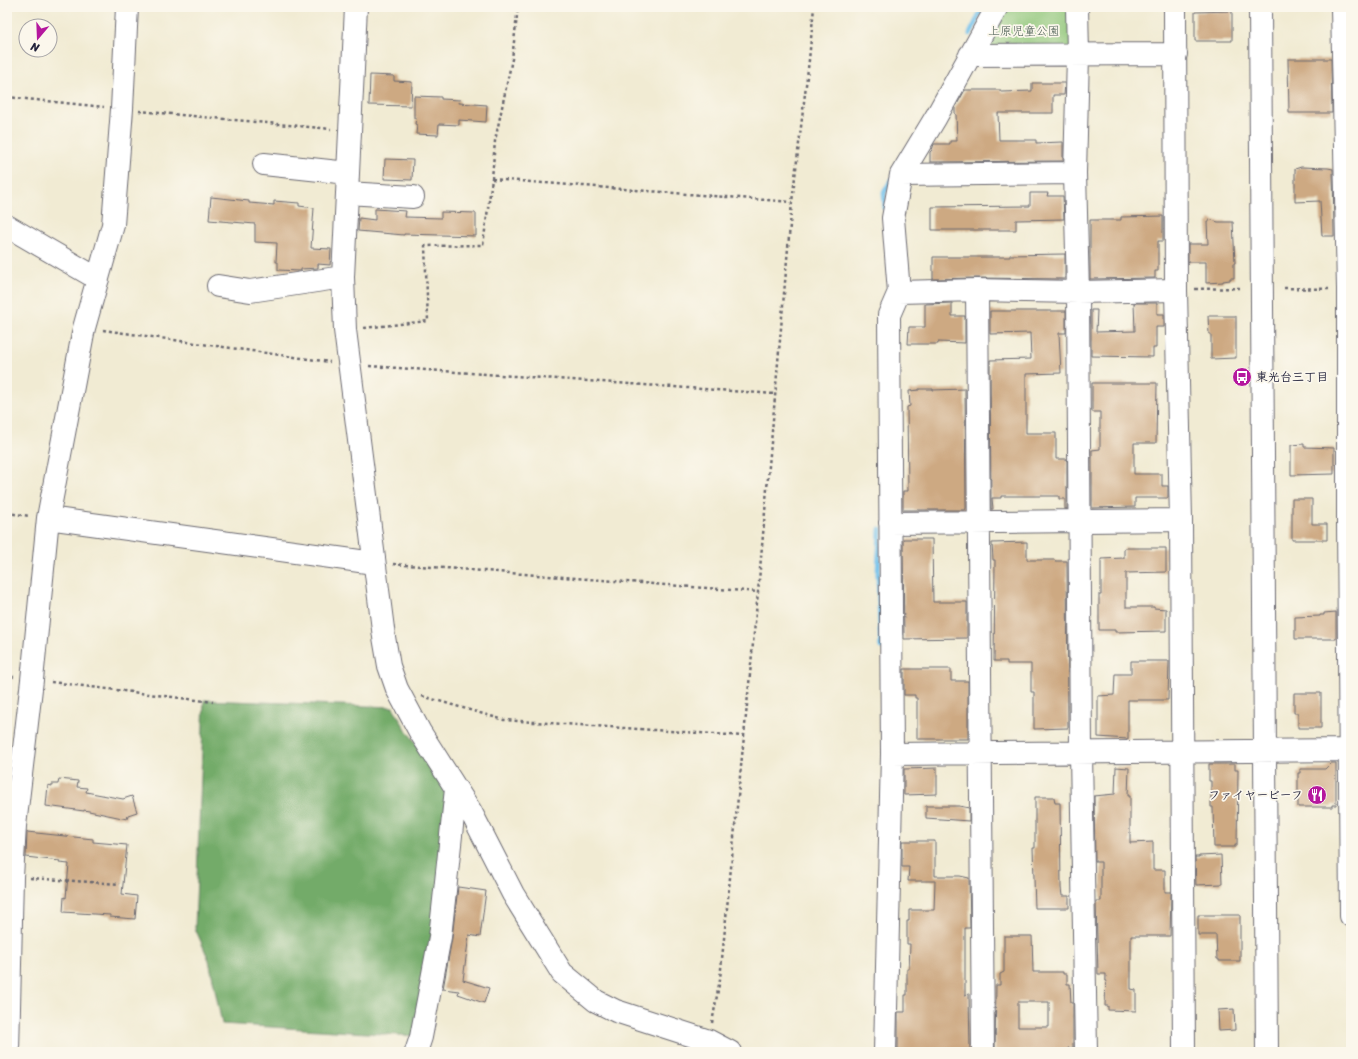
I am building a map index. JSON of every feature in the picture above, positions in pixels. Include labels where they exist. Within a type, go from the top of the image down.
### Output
[{"type":"street","points":[[8,1052],[12,877],[15,826],[32,680],[48,518],[84,328],[113,225],[122,109],[127,7]]},
{"type":"street","points":[[356,7],[343,277],[345,330],[384,637],[389,666],[397,689],[420,732],[471,812],[513,894],[562,973],[596,1001],[616,1011],[710,1041],[730,1052]]},
{"type":"street","points":[[885,1052],[892,754],[890,315],[899,292],[893,218],[901,175],[936,117],[997,7]]},
{"type":"street","points":[[1076,7],[1078,55],[1075,173],[1078,292],[1086,1052]]},
{"type":"street","points":[[1175,7],[1176,290],[1181,520],[1183,751],[1184,1052]]},
{"type":"street","points":[[1260,7],[1267,1052]]},
{"type":"street","points":[[1342,7],[1347,56],[1350,289],[1349,520],[1351,916]]},
{"type":"street","points":[[970,55],[1176,54]]},
{"type":"street","points":[[264,164],[413,196]]},
{"type":"street","points":[[901,175],[1075,173]]},
{"type":"street","points":[[7,226],[98,279]]},
{"type":"street","points":[[218,286],[250,291],[343,277]]},
{"type":"street","points":[[899,292],[977,290],[1078,292],[1176,290]]},
{"type":"street","points":[[977,290],[983,1052]]},
{"type":"street","points":[[48,518],[374,563]]},
{"type":"street","points":[[890,523],[1181,520]]},
{"type":"street","points":[[892,754],[1350,750]]},
{"type":"street","points":[[416,1052],[440,937],[456,789]]},
{"type":"path","points":[[345,330],[428,321],[425,246],[483,245],[492,179],[495,140],[512,59],[518,7]]},
{"type":"path","points":[[710,1041],[720,979],[758,592],[792,202],[814,7]]},
{"type":"path","points":[[7,97],[350,131]]},
{"type":"path","points":[[492,179],[792,202]]},
{"type":"path","points":[[1176,290],[1240,288]]},
{"type":"path","points":[[1284,288],[1350,289]]},
{"type":"path","points":[[84,328],[349,364],[775,394]]},
{"type":"path","points":[[7,513],[48,518]]},
{"type":"path","points":[[374,563],[758,592]]},
{"type":"path","points":[[7,676],[213,702]]},
{"type":"path","points":[[397,689],[504,720],[744,736]]},
{"type":"path","points":[[12,877],[120,884]]},
{"type":"green space","name":"上原児童公園","points":[[997,7],[1077,7],[1078,55],[970,55]]},
{"type":"green space","points":[[204,700],[393,707],[406,730],[446,782],[444,862],[415,1036],[222,1024],[209,960],[195,928]]},
{"type":"building","points":[[1232,11],[1232,41],[1195,41],[1195,12]]},
{"type":"building","points":[[1288,59],[1331,59],[1332,113],[1289,113]]},
{"type":"building","points":[[370,75],[394,76],[394,81],[412,82],[411,106],[369,105]]},
{"type":"building","points":[[1032,83],[1065,83],[1064,95],[1053,95],[1053,113],[998,113],[999,140],[1036,140],[1036,143],[1063,142],[1063,161],[930,162],[930,152],[934,144],[950,144],[950,141],[957,141],[955,108],[965,90],[1001,90],[1001,92],[1032,91]]},
{"type":"building","points":[[414,96],[441,97],[441,99],[460,100],[459,103],[487,105],[486,122],[459,120],[459,125],[439,124],[438,135],[416,134],[417,125],[415,124],[416,118],[414,118]]},
{"type":"building","points":[[385,159],[413,160],[412,180],[384,179]]},
{"type":"building","points":[[1301,167],[1333,169],[1334,236],[1322,236],[1320,201],[1295,202],[1295,169]]},
{"type":"building","points":[[1030,193],[1048,193],[1047,196],[1063,196],[1064,219],[1016,220],[1016,230],[932,230],[932,207],[1030,206]]},
{"type":"building","points":[[211,197],[274,205],[274,201],[299,203],[299,206],[314,208],[311,248],[331,249],[330,265],[318,264],[318,268],[301,269],[301,271],[278,270],[278,262],[276,262],[277,243],[255,242],[255,224],[209,220]]},
{"type":"building","points":[[375,209],[406,211],[405,217],[441,218],[441,212],[476,213],[476,236],[404,235],[358,231],[359,218],[375,220]]},
{"type":"building","points":[[1163,216],[1163,241],[1158,241],[1158,271],[1155,271],[1155,278],[1090,279],[1090,220],[1121,220],[1121,217]]},
{"type":"building","points":[[1209,219],[1218,222],[1233,222],[1235,263],[1234,278],[1230,278],[1230,280],[1223,282],[1206,283],[1206,262],[1188,262],[1188,244],[1208,244],[1207,222],[1209,222]]},
{"type":"building","points":[[1065,254],[1065,279],[933,279],[933,257],[1010,257],[1010,255]]},
{"type":"building","points":[[952,303],[952,316],[965,316],[965,343],[938,342],[938,344],[908,344],[909,327],[925,327],[925,304]]},
{"type":"building","points":[[1134,303],[1157,303],[1157,314],[1164,314],[1164,327],[1156,327],[1156,348],[1153,348],[1153,357],[1091,356],[1091,310],[1097,310],[1096,332],[1135,331]]},
{"type":"building","points":[[990,311],[1066,311],[1066,333],[1059,333],[1061,373],[1026,374],[1026,433],[1056,433],[1056,459],[1067,459],[1067,509],[1065,509],[1065,499],[1059,499],[1059,496],[1001,496],[1001,498],[992,498],[993,509],[991,509],[990,360],[1031,359],[1030,333],[990,334]]},
{"type":"building","points":[[1208,316],[1236,316],[1236,358],[1211,359],[1211,334],[1209,334]]},
{"type":"building","points":[[1092,383],[1157,383],[1156,443],[1134,443],[1134,474],[1162,474],[1162,486],[1168,486],[1168,498],[1135,498],[1135,507],[1092,508],[1092,450],[1100,449],[1100,412],[1092,412]]},
{"type":"building","points":[[919,389],[965,389],[965,510],[903,510],[903,491],[908,491],[907,407],[910,406],[909,391]]},
{"type":"building","points":[[1304,444],[1304,447],[1334,448],[1334,474],[1291,475],[1291,445]]},
{"type":"building","points":[[1292,499],[1312,499],[1312,524],[1327,524],[1327,540],[1292,540]]},
{"type":"building","points":[[903,539],[932,539],[933,602],[967,602],[967,638],[904,639]]},
{"type":"building","points":[[1027,542],[1027,560],[1067,561],[1068,728],[1034,729],[1034,692],[1031,692],[1031,664],[1007,664],[1007,661],[994,661],[995,560],[993,560],[992,543]]},
{"type":"building","points":[[1124,548],[1166,548],[1166,572],[1126,573],[1126,607],[1154,607],[1166,609],[1166,631],[1115,632],[1115,630],[1099,630],[1101,559],[1124,558]]},
{"type":"building","points":[[1336,612],[1336,639],[1295,639],[1295,617],[1320,616],[1324,615],[1324,613]]},
{"type":"building","points":[[1131,661],[1169,661],[1168,700],[1128,700],[1128,739],[1098,737],[1098,696],[1114,695],[1115,674],[1131,674]]},
{"type":"building","points":[[904,669],[951,669],[951,681],[968,681],[968,739],[917,739],[917,698],[915,698],[915,695],[904,695]]},
{"type":"building","points":[[1294,693],[1321,693],[1321,728],[1298,728],[1298,713],[1294,713]]},
{"type":"building","name":"ファイヤービーフ","points":[[1331,763],[1336,763],[1336,805],[1332,805],[1332,807],[1298,807],[1298,773],[1300,773],[1300,769],[1325,769]]},
{"type":"building","points":[[1209,764],[1235,764],[1235,770],[1238,770],[1237,845],[1235,845],[1235,847],[1214,847],[1213,807],[1211,807],[1211,781],[1209,781]]},
{"type":"building","points":[[1116,767],[1129,768],[1128,796],[1130,796],[1130,843],[1153,842],[1153,870],[1165,870],[1165,892],[1171,892],[1170,936],[1131,936],[1131,989],[1136,990],[1136,1011],[1108,1010],[1108,1006],[1105,1006],[1106,974],[1098,974],[1096,901],[1101,901],[1101,862],[1095,862],[1094,796],[1115,794]]},
{"type":"building","points":[[937,768],[937,794],[904,795],[904,769]]},
{"type":"building","points":[[59,779],[78,781],[77,787],[87,788],[86,792],[123,799],[132,796],[137,812],[128,815],[127,819],[84,810],[46,806],[48,785],[52,786],[52,784],[58,784]]},
{"type":"building","points":[[1035,797],[1054,797],[1055,803],[1060,803],[1061,888],[1062,896],[1069,896],[1069,908],[1035,908],[1033,848],[1035,848]]},
{"type":"building","points":[[926,806],[959,806],[969,808],[969,821],[926,818]]},
{"type":"building","points":[[27,832],[93,839],[93,842],[127,845],[122,894],[137,896],[135,919],[110,917],[110,915],[63,912],[64,897],[66,898],[69,864],[59,863],[60,861],[26,857]]},
{"type":"building","points":[[902,841],[935,841],[935,876],[960,876],[969,878],[970,928],[965,928],[965,995],[969,994],[970,1052],[898,1052],[898,1012],[905,1012],[905,995],[907,995],[907,969],[909,969],[910,944],[907,944],[907,921],[909,921],[909,910],[934,910],[935,881],[908,881],[909,867],[902,867]]},
{"type":"building","points":[[1221,855],[1222,884],[1196,885],[1195,857]]},
{"type":"building","points":[[458,887],[486,891],[480,937],[469,935],[463,980],[489,988],[484,1003],[458,994],[459,991],[443,989],[452,938]]},
{"type":"building","points":[[1198,915],[1240,915],[1240,961],[1219,961],[1219,959],[1217,959],[1216,935],[1198,935]]},
{"type":"building","points":[[1004,936],[1032,936],[1033,972],[1063,972],[1063,974],[1067,974],[1067,984],[1070,984],[1071,1003],[1073,1003],[1073,1048],[1068,1048],[1068,1052],[995,1051],[996,985],[1000,985],[1000,974],[1004,972]],"holes":[[[1018,1002],[1049,1002],[1049,1027],[1018,1027]]]},
{"type":"building","points":[[1234,1009],[1235,1030],[1219,1031],[1218,1010]]},
{"type":"waterway","points":[[970,34],[983,7]]},
{"type":"waterway","points":[[885,208],[884,193],[891,180]]},
{"type":"waterway","points":[[880,529],[878,574],[881,647]]},
{"type":"place","name":"東光台三丁目","points":[[1242,377]]},
{"type":"place","name":"ファイヤービーフ","points":[[1317,795]]}]
